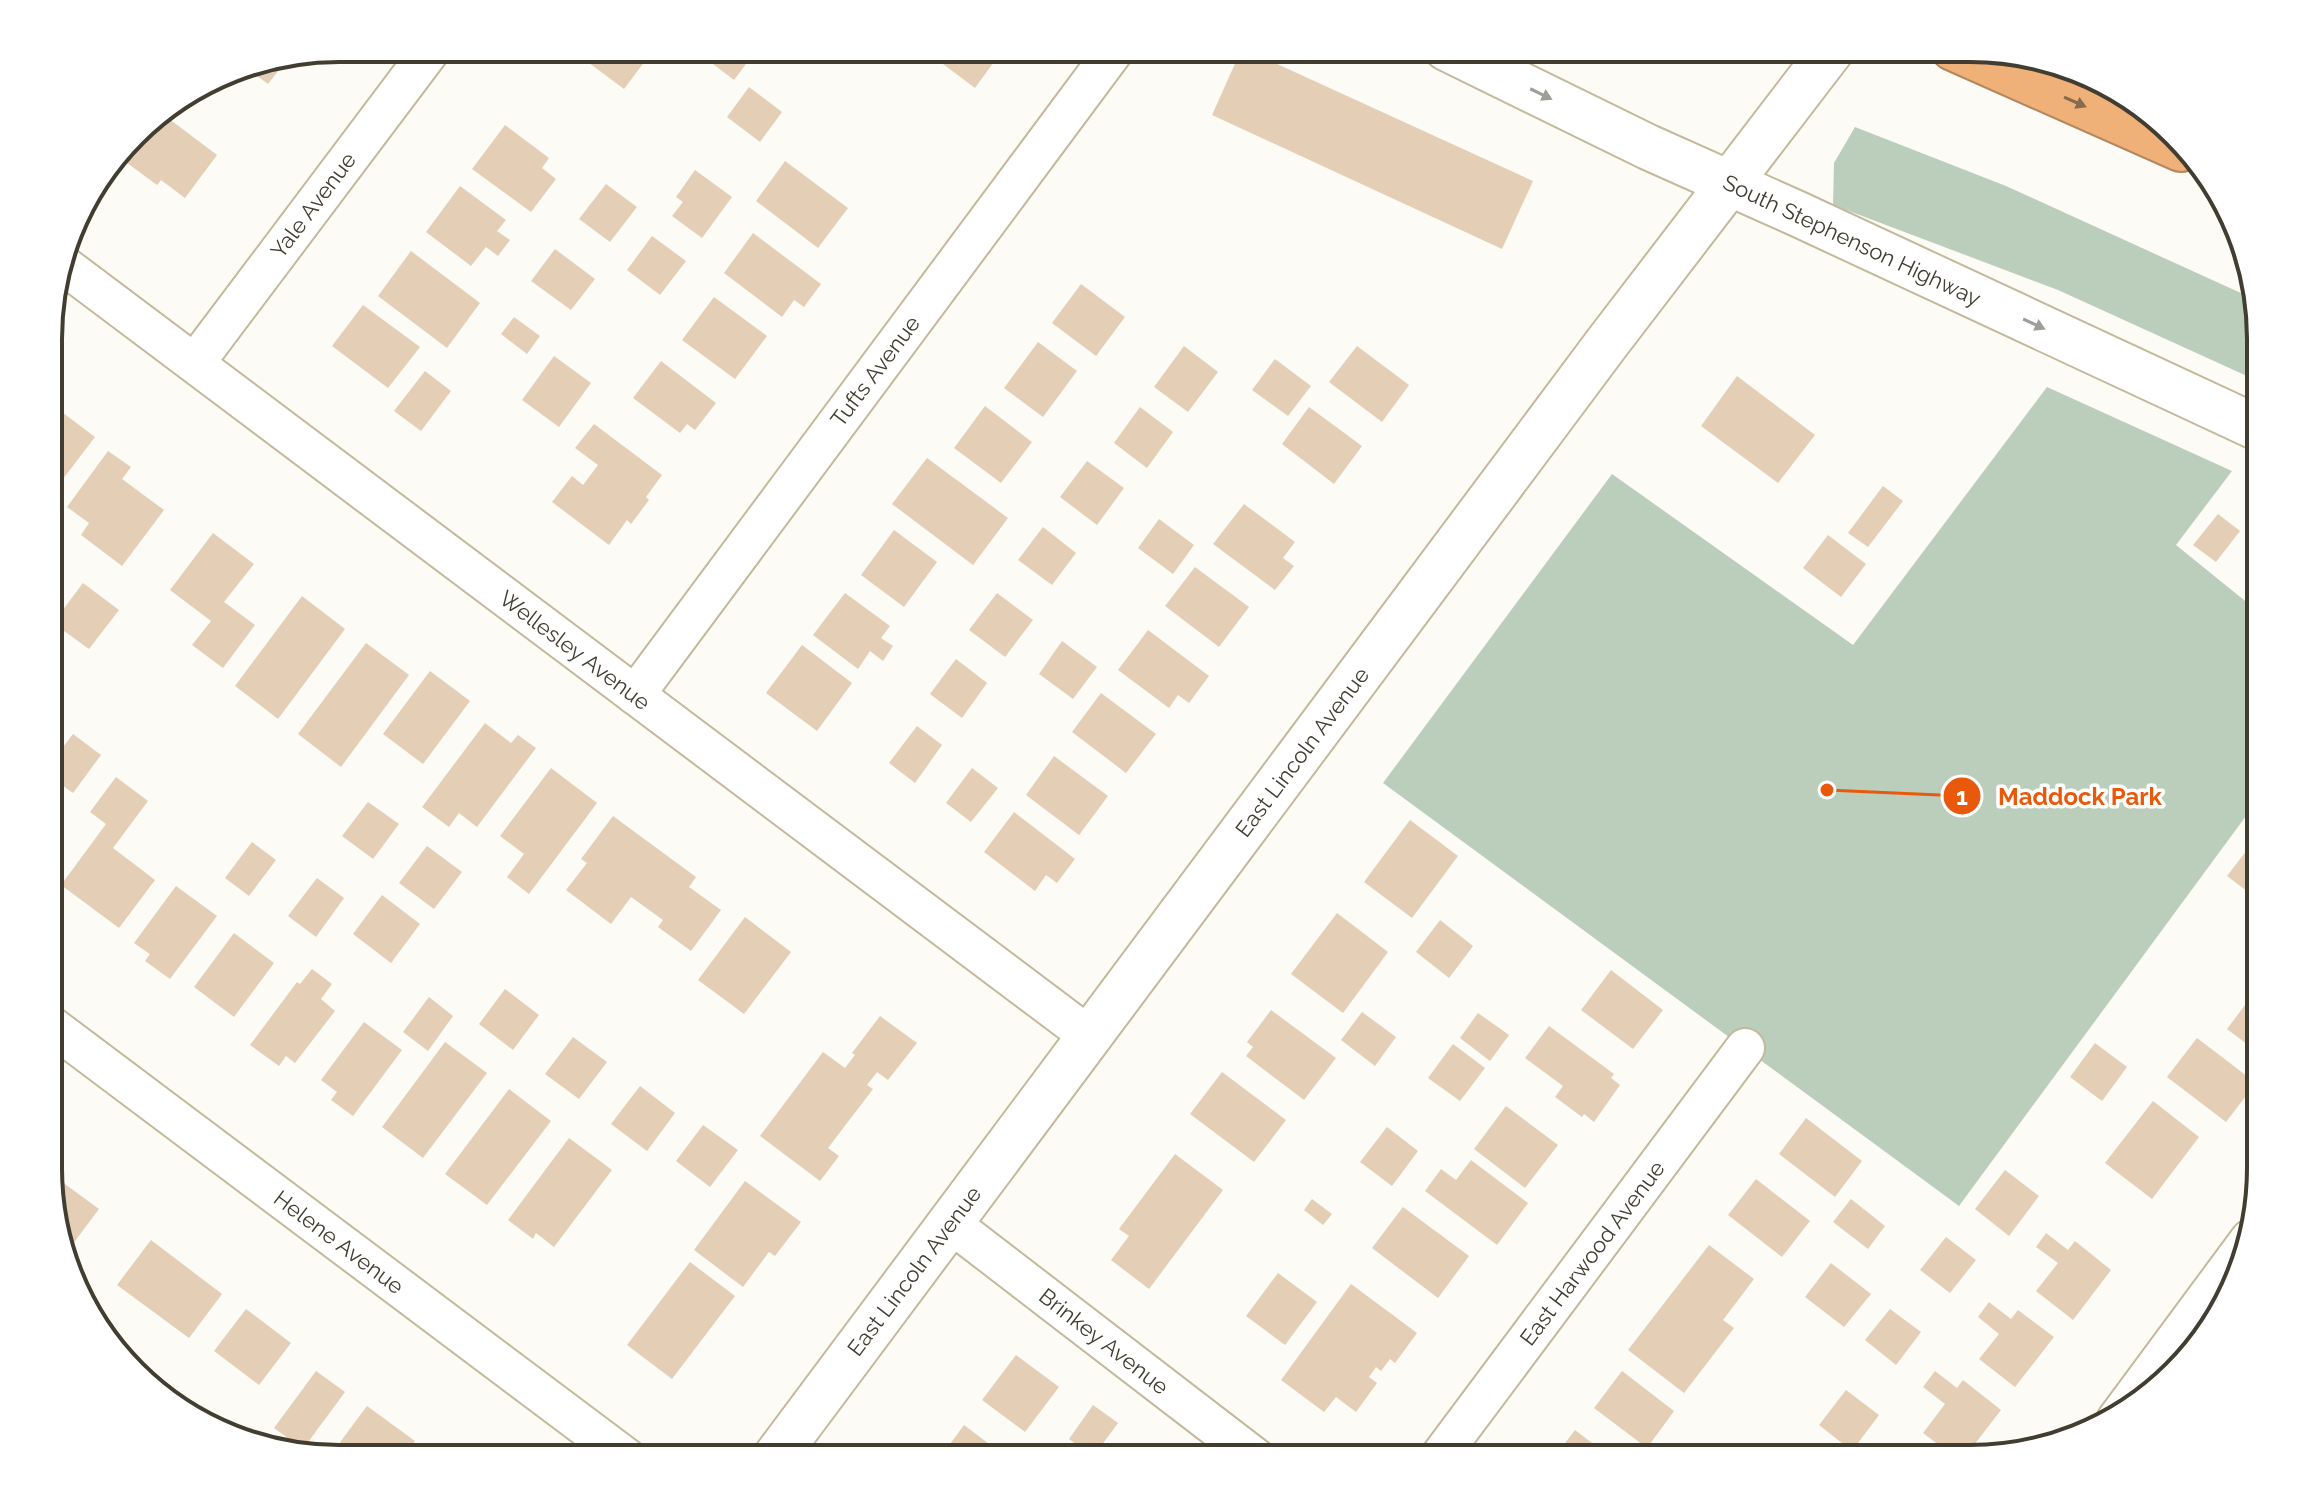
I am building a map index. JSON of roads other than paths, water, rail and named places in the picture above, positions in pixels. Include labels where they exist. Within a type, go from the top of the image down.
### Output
[{"type":"highway","points":[[1987,63],[2165,142]]},
{"type":"street","name":"Yale Avenue","points":[[195,363],[421,62]]},
{"type":"street","name":"Tufts Avenue","points":[[635,695],[1106,62]]},
{"type":"street","name":"South Stephenson Highway","points":[[1475,62],[1648,147],[2246,423]]},
{"type":"street","name":"East Lincoln Avenue","points":[[785,1445],[1607,343],[1822,62]]},
{"type":"street","name":"Wellesley Avenue","points":[[70,270],[1089,1036]]},
{"type":"street","name":"Helene Avenue","points":[[62,1034],[609,1445]]},
{"type":"street","name":"East Harwood Avenue","points":[[1449,1444],[1745,1048]]},
{"type":"street","name":"Brinkey Avenue","points":[[950,1223],[1238,1444]]},
{"type":"street","points":[[2143,1384],[2226,1271]]},
{"type":"place","name":"Maddock Park","points":[[1827,790]]}]
